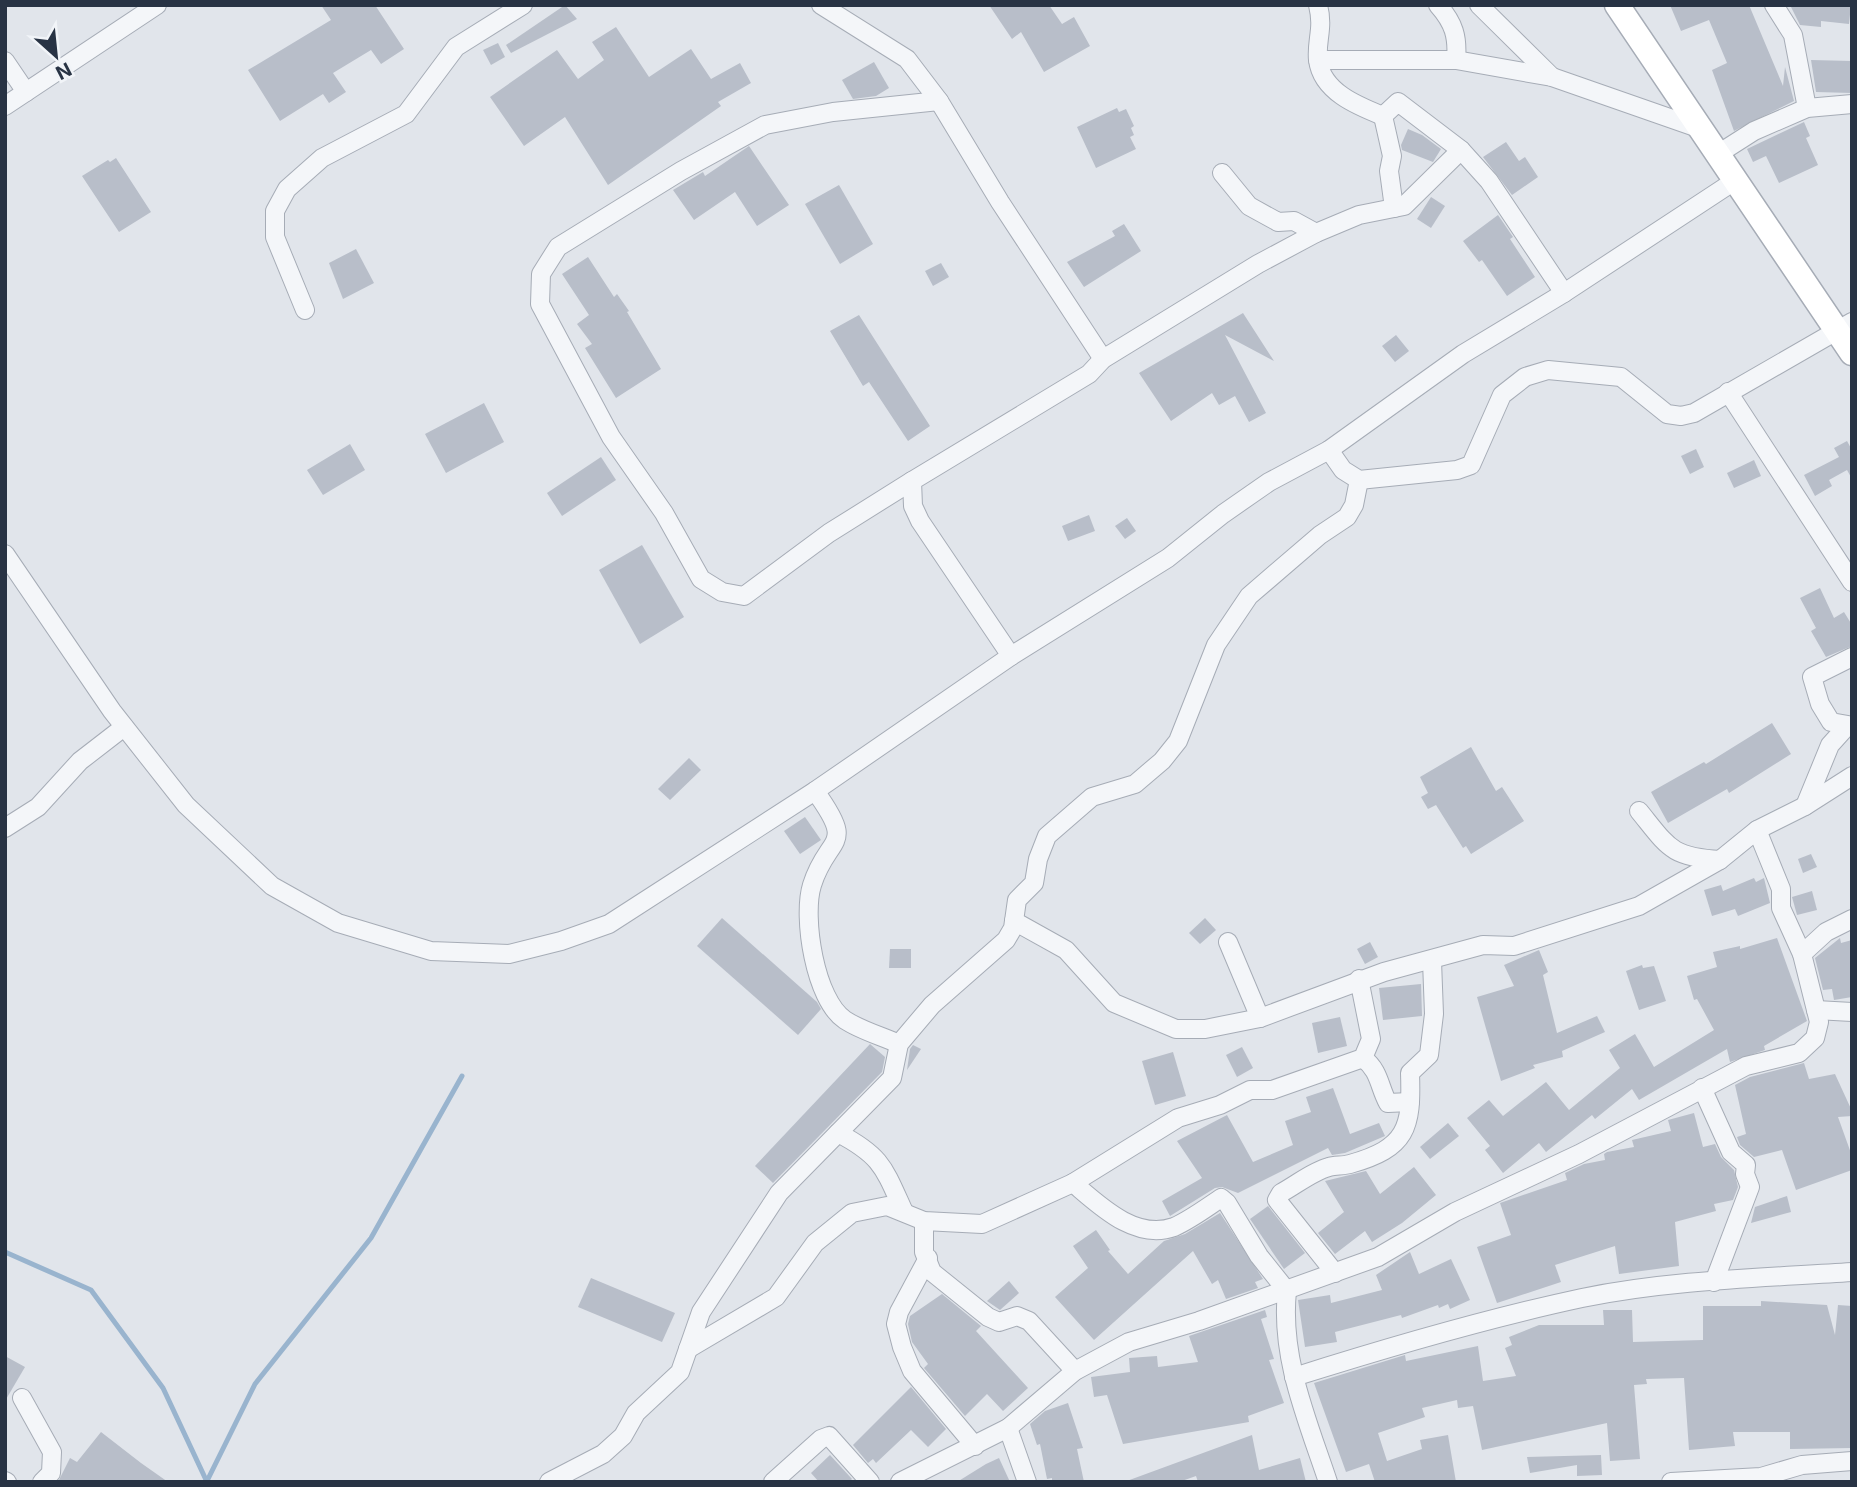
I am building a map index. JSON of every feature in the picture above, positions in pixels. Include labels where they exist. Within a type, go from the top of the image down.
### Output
[{"type":"main road","points":[[1617,5],[1736,180],[1844,326],[1852,353]]},
{"type":"street","points":[[5,106],[157,5]]},
{"type":"street","points":[[305,310],[275,237],[275,211],[287,189],[322,158],[406,114],[456,47],[523,5]]},
{"type":"street","points":[[821,5],[907,58],[939,101],[1000,202],[1104,359]]},
{"type":"street","points":[[1318,5],[1322,24],[1318,60],[1324,78],[1350,103],[1383,116]]},
{"type":"street","points":[[1438,5],[1449,18],[1458,39],[1456,60]]},
{"type":"street","points":[[1479,5],[1552,77]]},
{"type":"street","points":[[1774,5],[1793,35],[1807,108]]},
{"type":"street","points":[[1318,60],[1456,60],[1552,77],[1701,129]]},
{"type":"street","points":[[5,61],[26,92]]},
{"type":"street","points":[[939,101],[833,112],[765,125],[681,171],[558,247],[541,274],[540,304],[611,437],[664,513],[701,579],[722,592],[744,596],[829,533],[1089,374],[1104,359],[1258,264],[1316,233],[1359,215],[1404,206],[1461,150]]},
{"type":"street","points":[[1383,116],[1398,102],[1461,150],[1489,181],[1564,293]]},
{"type":"street","points":[[1718,153],[1754,131],[1807,108],[1852,104]]},
{"type":"street","points":[[1383,116],[1392,156],[1389,171],[1394,208]]},
{"type":"street","points":[[1222,173],[1249,206],[1278,222],[1294,221],[1316,233]]},
{"type":"street","points":[[5,554],[124,727],[186,805],[272,886],[338,923],[431,951],[509,954],[561,942],[609,924],[815,791],[1011,656],[1168,558],[1269,482],[1329,450],[1463,354],[1564,293],[1736,180]]},
{"type":"street","points":[[1329,450],[1343,470],[1359,480],[1457,470],[1471,465],[1502,395],[1524,377],[1548,370],[1621,377],[1667,414],[1681,416],[1694,413],[1844,326]]},
{"type":"street","points":[[1728,391],[1823,533],[1852,582]]},
{"type":"street","points":[[549,1482],[603,1454],[623,1436],[636,1413],[680,1372],[701,1312],[779,1193],[891,1078],[899,1044],[932,1005],[1006,940],[1014,921],[1017,900],[1034,883],[1038,859],[1047,836],[1092,797],[1135,785],[1162,761],[1178,741],[1216,645],[1249,596],[1320,535],[1347,517],[1359,480]]},
{"type":"street","points":[[912,481],[914,506],[920,521],[1011,656]]},
{"type":"street","points":[[1805,806],[1830,745],[1848,725],[1831,722],[1820,704],[1812,677],[1852,657]]},
{"type":"street","points":[[5,828],[38,807],[80,761],[124,727]]},
{"type":"street","points":[[1014,921],[1066,950],[1114,1003],[1176,1029],[1206,1029],[1260,1018],[1359,979],[1483,945],[1514,946],[1639,906],[1720,860],[1757,830],[1805,806],[1852,776]]},
{"type":"street","points":[[815,791],[834,817],[837,829],[835,845],[812,883],[808,906],[817,976],[833,1009],[845,1020],[899,1044]]},
{"type":"street","points":[[1639,811],[1669,849],[1689,858],[1720,860]]},
{"type":"street","points":[[900,1482],[1008,1428],[1075,1371],[1129,1342],[1287,1291],[1378,1257],[1455,1212],[1579,1154],[1746,1066],[1799,1053],[1815,1038],[1819,1022],[1802,954],[1781,908],[1780,889],[1757,830]]},
{"type":"street","points":[[1802,954],[1826,932],[1852,919]]},
{"type":"street","points":[[1228,943],[1260,1018]]},
{"type":"street","points":[[1335,1273],[1277,1200],[1281,1193],[1328,1167],[1350,1165],[1396,1143],[1405,1133],[1410,1102],[1410,1073],[1429,1055],[1434,1014],[1432,961]]},
{"type":"street","points":[[688,1349],[776,1297],[816,1243],[852,1213],[887,1206],[924,1221],[982,1224],[1073,1183],[1178,1118],[1220,1105],[1250,1090],[1272,1090],[1363,1058],[1371,1039],[1359,979]]},
{"type":"street","points":[[1816,1010],[1852,1012]]},
{"type":"street","points":[[1363,1058],[1373,1066],[1388,1103],[1410,1102]]},
{"type":"street","points":[[1702,1088],[1731,1152],[1746,1166],[1745,1174],[1750,1187],[1714,1282]]},
{"type":"street","points":[[838,1133],[866,1148],[883,1165],[904,1212]]},
{"type":"street","points":[[1073,1183],[1110,1214],[1138,1227],[1163,1230],[1176,1226],[1221,1198],[1227,1203],[1259,1256],[1287,1291],[1284,1321],[1294,1377],[1328,1482]]},
{"type":"street","points":[[924,1221],[924,1252],[932,1272],[944,1283],[957,1288],[988,1317],[999,1321],[1017,1316],[1029,1321],[1075,1371]]},
{"type":"street","points":[[928,1258],[899,1312],[896,1324],[912,1371],[975,1446]]},
{"type":"street","points":[[1294,1377],[1420,1337],[1584,1298],[1714,1282],[1852,1272]]},
{"type":"street","points":[[22,1398],[52,1452],[51,1473],[42,1482]]},
{"type":"street","points":[[1008,1428],[1027,1482]]},
{"type":"street","points":[[773,1482],[821,1439],[829,1436],[870,1482]]},
{"type":"street","points":[[1671,1482],[1761,1477],[1802,1465],[1852,1461]]},
{"type":"building","points":[[321,5],[375,5],[404,49],[381,64],[371,50],[333,73],[346,92],[329,103],[323,94],[280,121],[248,70],[331,20]]},
{"type":"building","points":[[565,5],[577,19],[511,53],[506,45]]},
{"type":"building","points":[[989,5],[1049,5],[1062,24],[1074,17],[1090,46],[1044,72],[1021,32],[1012,39]]},
{"type":"building","points":[[1670,5],[1749,5],[1783,86],[1785,67],[1794,101],[1734,131],[1712,70],[1727,63],[1709,20],[1681,31]]},
{"type":"building","points":[[1790,5],[1851,5],[1849,24],[1821,21],[1821,27],[1800,25]]},
{"type":"building","points":[[616,27],[649,77],[691,49],[711,79],[740,63],[751,83],[718,102],[721,106],[608,185],[565,117],[524,146],[490,97],[557,50],[578,79],[604,60],[592,42]]},
{"type":"building","points":[[498,43],[505,57],[491,65],[483,50]]},
{"type":"building","points":[[1811,60],[1852,61],[1852,93],[1816,92]]},
{"type":"building","points":[[874,62],[889,88],[876,96],[853,99],[842,80]]},
{"type":"building","points":[[1117,108],[1119,112],[1126,109],[1134,126],[1131,128],[1134,135],[1130,137],[1136,149],[1096,168],[1077,127]]},
{"type":"building","points":[[1804,122],[1810,136],[1806,138],[1818,165],[1779,183],[1766,156],[1753,162],[1747,149]]},
{"type":"building","points":[[1408,129],[1422,135],[1441,149],[1433,162],[1402,150],[1401,145]]},
{"type":"building","points":[[1506,142],[1519,161],[1525,157],[1538,177],[1512,195],[1483,157]]},
{"type":"building","points":[[749,146],[789,205],[757,226],[735,192],[694,220],[673,190],[703,172],[705,176]]},
{"type":"building","points":[[116,158],[151,212],[119,232],[82,176]]},
{"type":"building","points":[[839,185],[873,244],[840,264],[805,204]]},
{"type":"building","points":[[1431,197],[1445,206],[1431,228],[1417,219]]},
{"type":"building","points":[[1498,215],[1535,277],[1507,296],[1482,260],[1479,262],[1463,241]]},
{"type":"building","points":[[1124,224],[1141,251],[1084,287],[1067,262],[1115,236],[1112,231]]},
{"type":"building","points":[[356,249],[374,283],[343,299],[329,263]]},
{"type":"building","points":[[588,257],[614,297],[617,294],[629,311],[627,312],[661,369],[616,398],[585,348],[592,344],[577,324],[589,315],[562,274]]},
{"type":"building","points":[[941,263],[949,277],[933,286],[925,271]]},
{"type":"building","points":[[1243,313],[1274,361],[1225,335],[1266,413],[1249,422],[1235,396],[1219,405],[1212,393],[1171,421],[1139,373]]},
{"type":"building","points":[[859,315],[930,426],[908,441],[869,382],[863,386],[830,331]]},
{"type":"building","points":[[1396,335],[1409,351],[1395,362],[1382,346]]},
{"type":"building","points":[[484,403],[504,442],[446,473],[425,434]]},
{"type":"building","points":[[1847,441],[1852,450],[1852,479],[1847,470],[1829,480],[1832,486],[1815,496],[1804,475],[1839,457],[1834,448]]},
{"type":"building","points":[[350,444],[365,470],[323,495],[307,470]]},
{"type":"building","points":[[1696,449],[1704,467],[1690,474],[1681,456]]},
{"type":"building","points":[[601,457],[616,480],[562,516],[547,493]]},
{"type":"building","points":[[1754,460],[1761,476],[1734,488],[1727,473]]},
{"type":"building","points":[[1089,515],[1095,531],[1068,541],[1062,526]]},
{"type":"building","points":[[1127,518],[1136,531],[1125,539],[1115,526]]},
{"type":"building","points":[[642,545],[684,617],[640,644],[599,570]]},
{"type":"building","points":[[1820,588],[1834,618],[1844,612],[1852,625],[1852,646],[1826,657],[1811,631],[1816,628],[1800,598]]},
{"type":"building","points":[[1772,723],[1791,754],[1729,793],[1727,789],[1668,823],[1651,792],[1704,762],[1706,764]]},
{"type":"building","points":[[1471,747],[1496,791],[1502,787],[1524,821],[1471,854],[1466,846],[1463,848],[1436,805],[1428,809],[1421,797],[1428,793],[1420,777]]},
{"type":"building","points":[[689,758],[701,770],[670,800],[658,789]]},
{"type":"building","points":[[805,817],[821,840],[800,854],[784,831]]},
{"type":"building","points":[[1811,854],[1817,867],[1803,873],[1798,859]]},
{"type":"building","points":[[1754,878],[1756,882],[1764,878],[1770,903],[1738,916],[1735,909],[1712,916],[1704,890],[1721,885],[1723,891]]},
{"type":"building","points":[[1812,891],[1817,910],[1797,915],[1792,897]]},
{"type":"building","points":[[722,918],[817,1002],[821,1009],[798,1035],[697,946]]},
{"type":"building","points":[[1205,918],[1216,930],[1200,944],[1189,933]]},
{"type":"building","points":[[1777,938],[1807,1021],[1764,1046],[1765,1050],[1730,1062],[1727,1049],[1639,1100],[1632,1089],[1595,1119],[1592,1115],[1546,1152],[1539,1143],[1503,1173],[1485,1150],[1490,1146],[1467,1118],[1489,1100],[1503,1116],[1546,1082],[1569,1110],[1620,1068],[1609,1050],[1635,1034],[1654,1067],[1714,1030],[1697,999],[1694,1000],[1687,976],[1717,967],[1713,952],[1740,946],[1740,949]]},
{"type":"building","points":[[1840,938],[1841,943],[1852,940],[1852,997],[1834,1000],[1832,989],[1823,990],[1815,958]]},
{"type":"building","points":[[1370,942],[1378,957],[1365,964],[1357,949]]},
{"type":"building","points":[[890,949],[911,949],[911,968],[889,968]]},
{"type":"building","points":[[1539,950],[1548,972],[1543,975],[1557,1033],[1597,1016],[1605,1032],[1562,1051],[1563,1057],[1533,1065],[1535,1068],[1501,1081],[1477,997],[1514,986],[1504,965]]},
{"type":"building","points":[[1642,965],[1643,968],[1654,966],[1666,1001],[1639,1010],[1626,971]]},
{"type":"building","points":[[1421,984],[1422,1016],[1383,1020],[1379,988]]},
{"type":"building","points":[[1340,1017],[1347,1046],[1318,1053],[1312,1023]]},
{"type":"building","points":[[870,1044],[885,1057],[882,1072],[773,1183],[755,1166]]},
{"type":"building","points":[[913,1045],[921,1049],[907,1070],[910,1049]]},
{"type":"building","points":[[1242,1047],[1253,1068],[1237,1077],[1226,1055]]},
{"type":"building","points":[[1173,1052],[1186,1096],[1155,1105],[1142,1061]]},
{"type":"building","points":[[1804,1063],[1809,1079],[1835,1074],[1852,1111],[1852,1116],[1838,1117],[1852,1156],[1852,1170],[1796,1190],[1782,1150],[1754,1157],[1740,1145],[1737,1137],[1746,1134],[1735,1085],[1750,1077]]},
{"type":"building","points":[[1333,1088],[1350,1134],[1379,1123],[1385,1136],[1345,1153],[1332,1155],[1328,1148],[1238,1193],[1222,1187],[1215,1188],[1170,1216],[1162,1201],[1202,1178],[1177,1141],[1227,1115],[1253,1162],[1293,1145],[1285,1121],[1311,1112],[1306,1097]]},
{"type":"building","points":[[1694,1113],[1703,1147],[1715,1144],[1721,1157],[1734,1170],[1738,1187],[1733,1200],[1714,1204],[1716,1211],[1675,1222],[1679,1266],[1619,1274],[1615,1246],[1555,1265],[1561,1282],[1497,1303],[1477,1247],[1511,1235],[1500,1203],[1567,1180],[1565,1173],[1584,1164],[1605,1160],[1604,1154],[1607,1152],[1634,1147],[1632,1140],[1671,1131],[1668,1120]]},
{"type":"building","points":[[1448,1123],[1459,1136],[1430,1159],[1420,1147]]},
{"type":"building","points":[[1414,1167],[1436,1195],[1402,1223],[1372,1242],[1365,1231],[1335,1254],[1318,1233],[1344,1212],[1325,1181],[1366,1171],[1380,1194]]},
{"type":"building","points":[[1787,1196],[1791,1212],[1751,1223],[1755,1207]]},
{"type":"building","points":[[1268,1206],[1305,1253],[1284,1269],[1250,1219]]},
{"type":"building","points":[[1220,1213],[1263,1279],[1255,1282],[1258,1288],[1226,1299],[1218,1280],[1212,1284],[1193,1251],[1094,1340],[1055,1297],[1088,1268],[1073,1246],[1096,1230],[1110,1250],[1108,1251],[1128,1274],[1164,1241],[1185,1234]]},
{"type":"building","points":[[1410,1252],[1419,1274],[1451,1259],[1470,1300],[1450,1309],[1448,1304],[1439,1308],[1438,1305],[1402,1318],[1401,1315],[1335,1332],[1337,1342],[1305,1347],[1298,1300],[1330,1295],[1331,1303],[1382,1290],[1376,1275]]},
{"type":"building","points":[[591,1278],[675,1313],[662,1342],[578,1307]]},
{"type":"building","points":[[1009,1281],[1019,1293],[1000,1310],[987,1301]]},
{"type":"building","points":[[942,1294],[981,1326],[976,1331],[1028,1388],[1003,1411],[987,1394],[965,1416],[924,1368],[928,1364],[912,1342],[908,1324],[910,1316]]},
{"type":"building","points":[[1761,1301],[1827,1305],[1835,1335],[1838,1305],[1852,1306],[1852,1448],[1790,1449],[1790,1432],[1733,1432],[1735,1446],[1689,1450],[1684,1378],[1646,1379],[1647,1384],[1634,1385],[1640,1459],[1610,1461],[1607,1423],[1482,1450],[1473,1406],[1458,1408],[1457,1400],[1422,1408],[1425,1417],[1378,1433],[1387,1461],[1422,1449],[1420,1440],[1448,1435],[1456,1482],[1375,1482],[1369,1464],[1346,1472],[1314,1383],[1405,1355],[1406,1361],[1478,1346],[1483,1381],[1516,1376],[1505,1348],[1512,1345],[1509,1337],[1539,1325],[1604,1325],[1603,1310],[1632,1310],[1633,1342],[1703,1340],[1703,1306],[1761,1306]]},
{"type":"building","points":[[1265,1310],[1267,1317],[1261,1319],[1274,1359],[1269,1360],[1284,1403],[1248,1416],[1249,1422],[1123,1444],[1107,1395],[1094,1397],[1091,1377],[1130,1372],[1129,1358],[1157,1356],[1158,1367],[1198,1362],[1189,1336]]},
{"type":"building","points":[[5,1356],[25,1367],[5,1401]]},
{"type":"building","points":[[911,1387],[946,1429],[928,1447],[911,1430],[876,1463],[873,1459],[868,1463],[853,1445]]},
{"type":"building","points":[[1068,1403],[1083,1448],[1077,1449],[1084,1482],[1052,1482],[1052,1478],[1047,1479],[1040,1444],[1037,1445],[1030,1424],[1045,1411]]},
{"type":"building","points":[[101,1432],[168,1482],[58,1482],[70,1458],[77,1462]]},
{"type":"building","points":[[1252,1435],[1259,1470],[1300,1458],[1306,1482],[1198,1482],[1196,1476],[1179,1482],[1124,1482]]},
{"type":"building","points":[[830,1455],[852,1479],[849,1482],[819,1482],[811,1473]]},
{"type":"building","points":[[1601,1455],[1602,1475],[1577,1476],[1577,1465],[1530,1473],[1527,1457]]},
{"type":"building","points":[[999,1458],[1010,1482],[957,1482],[986,1464]]},
{"type":"waterway","points":[[207,1481],[255,1384],[371,1238],[462,1076]]},
{"type":"waterway","points":[[5,1252],[91,1290],[163,1388],[207,1482]]}]
